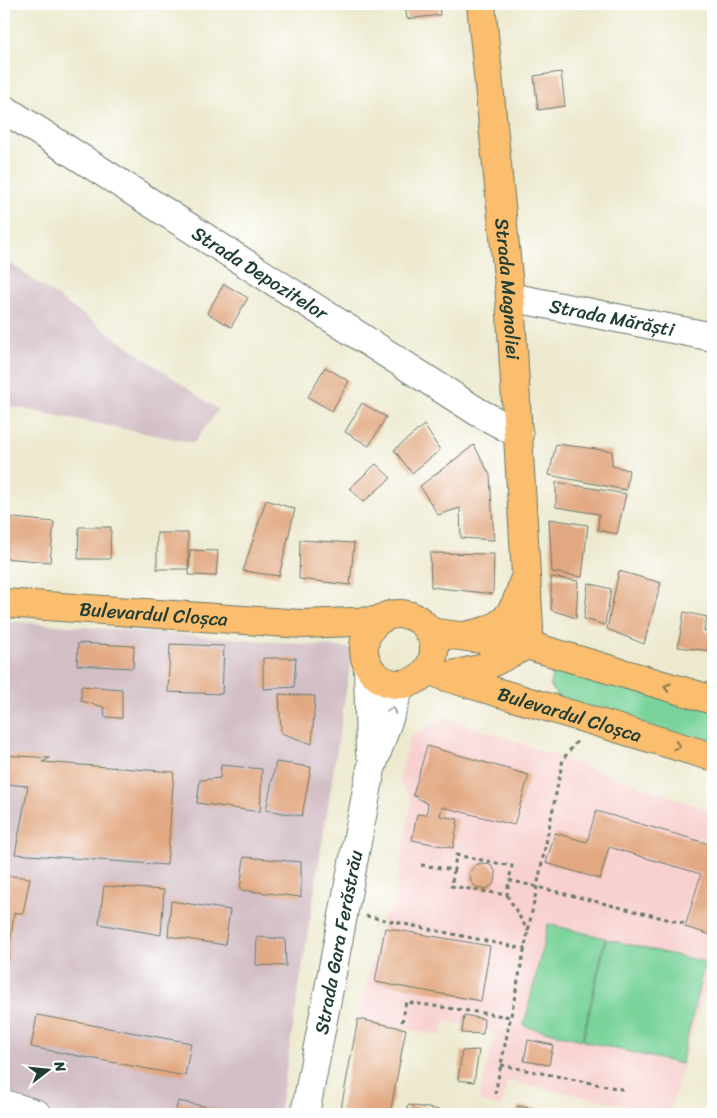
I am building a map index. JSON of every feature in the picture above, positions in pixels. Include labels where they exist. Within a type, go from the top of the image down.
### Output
[{"type":"main road","name":"Strada Magnoliei","points":[[481,4],[510,297],[529,627],[527,646]]},
{"type":"main road","name":"Strada Magnoliei","points":[[462,636],[482,632],[507,619],[519,598],[525,575]]},
{"type":"main road","name":"Bulevardul Cloșca","points":[[4,603],[302,624],[378,620],[388,615],[400,614],[412,616],[422,622],[429,632]]},
{"type":"main road","points":[[366,659],[366,637],[378,620]]},
{"type":"main road","name":"Bulevardul Cloșca","points":[[302,624],[339,636],[366,659],[382,680],[401,684]]},
{"type":"main road","points":[[435,673],[433,643],[429,632],[527,646],[713,700]]},
{"type":"main road","points":[[401,684],[409,683],[435,673],[480,669],[527,646]]},
{"type":"main road","name":"Bulevardul Cloșca","points":[[435,673],[713,757]]},
{"type":"street","name":"Strada Depozitelor","points":[[4,109],[470,406],[519,434]]},
{"type":"street","name":"Strada Mărăști","points":[[510,297],[713,337]]},
{"type":"street","name":"Strada Gara Ferăstrău","points":[[366,659],[371,769]]},
{"type":"street","name":"Strada Gara Ferăstrău","points":[[305,1114],[371,769],[401,684]]},
{"type":"street","points":[[4,1104],[37,1114]]},
{"type":"path","points":[[495,1094],[563,759]]},
{"type":"path","points":[[507,895],[451,886],[456,855],[512,866],[507,895],[528,931]]},
{"type":"path","points":[[421,864],[454,870]]},
{"type":"path","points":[[509,880],[538,885],[687,924]]},
{"type":"path","points":[[382,919],[525,949]]},
{"type":"path","points":[[402,1022],[406,1002],[511,1017]]},
{"type":"path","points":[[501,1065],[626,1090]]},
{"type":"shaded area","points":[[4,259],[218,410],[194,443],[4,405]]},
{"type":"shaded area","points":[[4,621],[353,648],[279,1114],[4,1114]]},
{"type":"shaded area","points":[[446,717],[713,812],[713,991],[703,995],[669,1114],[508,1081],[501,1107],[479,1101],[495,1033],[445,1020],[441,1036],[358,1019],[383,917],[393,912],[412,799],[399,781],[410,737]]},
{"type":"green space","points":[[567,663],[713,710],[713,745],[558,698],[550,685],[553,669]]},
{"type":"green space","points":[[548,924],[605,938],[582,1040],[524,1026]]},
{"type":"green space","points":[[606,939],[705,962],[681,1064],[583,1041]]},
{"type":"building","points":[[405,4],[439,4],[440,15],[407,19]]},
{"type":"building","points":[[561,72],[565,106],[538,110],[534,76]]},
{"type":"building","points":[[224,284],[248,298],[231,327],[207,313]]},
{"type":"building","points":[[325,367],[349,381],[332,411],[308,397]]},
{"type":"building","points":[[362,403],[386,417],[369,446],[345,432]]},
{"type":"building","points":[[424,425],[440,450],[412,473],[394,450]]},
{"type":"building","points":[[556,444],[612,451],[612,466],[629,470],[626,490],[549,475]]},
{"type":"building","points":[[474,445],[490,475],[494,540],[461,538],[460,508],[438,515],[420,486]]},
{"type":"building","points":[[376,464],[391,478],[363,502],[350,488]]},
{"type":"building","points":[[556,482],[626,494],[617,534],[598,530],[599,514],[556,507]]},
{"type":"building","points":[[266,500],[295,509],[279,576],[243,571]]},
{"type":"building","points":[[4,517],[54,522],[50,562],[4,558]]},
{"type":"building","points":[[549,519],[588,525],[582,577],[552,572]]},
{"type":"building","points":[[79,527],[111,527],[110,559],[78,559]]},
{"type":"building","points":[[157,533],[188,533],[188,569],[157,569]]},
{"type":"building","points":[[300,540],[354,543],[350,585],[299,579]]},
{"type":"building","points":[[190,550],[218,551],[216,576],[189,575]]},
{"type":"building","points":[[430,553],[494,554],[493,594],[431,587]]},
{"type":"building","points":[[619,571],[661,583],[644,644],[607,629]]},
{"type":"building","points":[[551,577],[578,581],[576,618],[551,610]]},
{"type":"building","points":[[588,583],[611,589],[605,625],[584,619]]},
{"type":"building","points":[[684,612],[707,617],[704,631],[713,633],[711,651],[678,647]]},
{"type":"building","points":[[4,641],[8,641],[6,696],[4,696]]},
{"type":"building","points":[[78,643],[134,646],[133,668],[77,665]]},
{"type":"building","points":[[170,644],[224,646],[222,694],[168,692]]},
{"type":"building","points":[[263,658],[296,658],[294,687],[263,689]]},
{"type":"building","points":[[81,686],[122,689],[122,718],[105,717],[104,707],[81,701]]},
{"type":"building","points":[[279,694],[315,696],[312,744],[281,733]]},
{"type":"building","points":[[427,746],[529,775],[514,825],[442,807],[440,816],[458,819],[453,848],[412,840],[417,814],[426,815],[428,804],[413,795]]},
{"type":"building","points":[[4,755],[50,758],[42,762],[174,772],[167,865],[15,854],[28,786],[4,784]]},
{"type":"building","points":[[276,762],[311,767],[302,816],[266,810]]},
{"type":"building","points":[[221,765],[262,769],[260,812],[197,803],[200,780],[220,778]]},
{"type":"building","points":[[596,811],[713,845],[713,927],[711,935],[685,927],[701,874],[609,847],[600,879],[546,863],[555,833],[587,842]]},
{"type":"building","points":[[244,857],[301,862],[301,897],[240,890]]},
{"type":"building","points":[[483,863],[492,867],[496,876],[492,885],[483,889],[474,885],[470,876],[474,867]]},
{"type":"building","points":[[4,875],[30,878],[23,913],[14,913],[8,962],[4,961]]},
{"type":"building","points":[[104,886],[164,890],[161,935],[99,924]]},
{"type":"building","points":[[171,901],[230,910],[225,945],[168,936]]},
{"type":"building","points":[[385,928],[490,946],[481,1001],[375,982]]},
{"type":"building","points":[[257,937],[285,939],[286,966],[256,965]]},
{"type":"building","points":[[37,1015],[191,1043],[185,1076],[31,1047]]},
{"type":"building","points":[[464,1015],[484,1019],[483,1034],[462,1033]]},
{"type":"building","points":[[358,1019],[406,1029],[390,1114],[340,1114]]},
{"type":"building","points":[[528,1040],[553,1045],[549,1065],[524,1061]]},
{"type":"building","points":[[479,1050],[474,1082],[458,1080],[462,1051]]},
{"type":"building","points":[[178,1101],[239,1113],[239,1114],[175,1114]]},
{"type":"building","points":[[408,1105],[460,1113],[460,1114],[406,1114]]},
{"type":"building","points":[[518,1106],[562,1113],[562,1114],[516,1114]]}]
